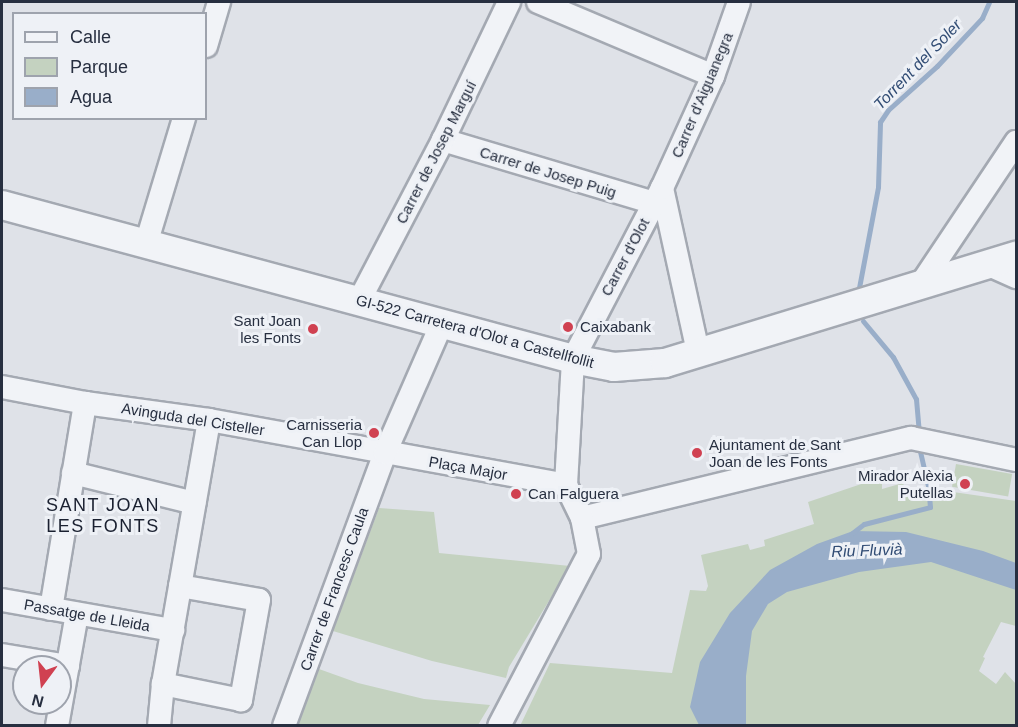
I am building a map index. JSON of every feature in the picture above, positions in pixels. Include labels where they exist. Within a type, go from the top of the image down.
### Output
[{"type":"street","points":[[207,43],[219,2]]},
{"type":"street","name":"Carrer de Josep Marguí","points":[[359,301],[443,140],[509,2]]},
{"type":"street","points":[[538,2],[713,76]]},
{"type":"street","name":"Carrer d'Aiguanegra","points":[[658,195],[713,76],[739,2]]},
{"type":"street","points":[[146,244],[183,120]]},
{"type":"street","name":"Carrer de Josep Puig","points":[[443,140],[658,195]]},
{"type":"street","points":[[921,284],[1015,145]]},
{"type":"street","points":[[658,195],[698,352]]},
{"type":"street","name":"Carrer d'Olot","points":[[573,359],[658,195]]},
{"type":"street","name":"GI-522 Carretera d'Olot a Castellfollit","points":[[2,205],[573,359],[614,367],[664,363],[1017,256]]},
{"type":"street","points":[[989,265],[1017,277]]},
{"type":"street","points":[[385,453],[442,323]]},
{"type":"street","points":[[499,726],[589,554],[582,518],[566,485],[573,359]]},
{"type":"street","name":"Avinguda del Cisteller","points":[[2,387],[85,403],[209,420],[385,453]]},
{"type":"street","points":[[51,609],[85,403]]},
{"type":"street","points":[[159,726],[163,684],[209,420]]},
{"type":"street","points":[[582,518],[911,438],[1017,460]]},
{"type":"street","name":"Plaça Major","points":[[385,453],[566,485]]},
{"type":"street","name":"Carrer de Francesc Caula","points":[[284,726],[385,453]]},
{"type":"street","points":[[73,473],[194,503]]},
{"type":"street","points":[[163,684],[241,700],[259,600],[180,586]]},
{"type":"street","name":"Passatge de Lleida","points":[[2,600],[173,630]]},
{"type":"street","points":[[70,655],[77,614]]},
{"type":"green space","points":[[956,464],[1012,474],[1008,497],[952,487]]},
{"type":"green space","points":[[882,477],[882,489],[903,483],[905,489],[939,490],[1016,501],[1016,626],[1001,622],[983,657],[985,658],[979,671],[996,684],[1005,672],[1016,684],[1016,725],[520,726],[550,663],[672,673],[690,590],[706,591],[708,586],[701,555],[748,544],[750,550],[765,546],[764,540],[814,524],[808,502]]},
{"type":"green space","points":[[379,508],[434,512],[439,553],[570,566],[509,667],[506,678],[432,661],[333,631]]},
{"type":"green space","points":[[319,669],[358,683],[424,699],[490,705],[478,725],[298,725]]},
{"type":"water","name":"Riu Fluvià","points":[[853,531],[906,532],[983,551],[1016,563],[1016,590],[931,562],[859,572],[787,592],[768,604],[752,631],[746,676],[746,725],[699,725],[690,707],[700,662],[730,613],[770,570],[817,544]]},
{"type":"waterway","name":"Torrent del Soler","points":[[858,293],[878,187],[880,122],[888,110],[937,66],[982,18],[989,2]]},
{"type":"waterway","name":"Torrent del Soler","points":[[863,321],[893,357],[916,399],[919,431]]},
{"type":"waterway","name":"Torrent del Soler","points":[[851,534],[864,524],[930,507],[928,486],[919,448]]},
{"type":"place","name":"Caixabank","points":[[568,327]]},
{"type":"place","name":"Sant Joan les Fonts","points":[[313,329]]},
{"type":"place","name":"Carnisseria Can Llop","points":[[374,433]]},
{"type":"place","name":"Ajuntament de Sant Joan de les Fonts","points":[[697,453]]},
{"type":"place","name":"Mirador Alèxia Putellas","points":[[965,484]]},
{"type":"place","name":"Can Falguera","points":[[516,494]]},
{"type":"district","name":"SANT JOAN LES FONTS","points":[[103,516]]}]
